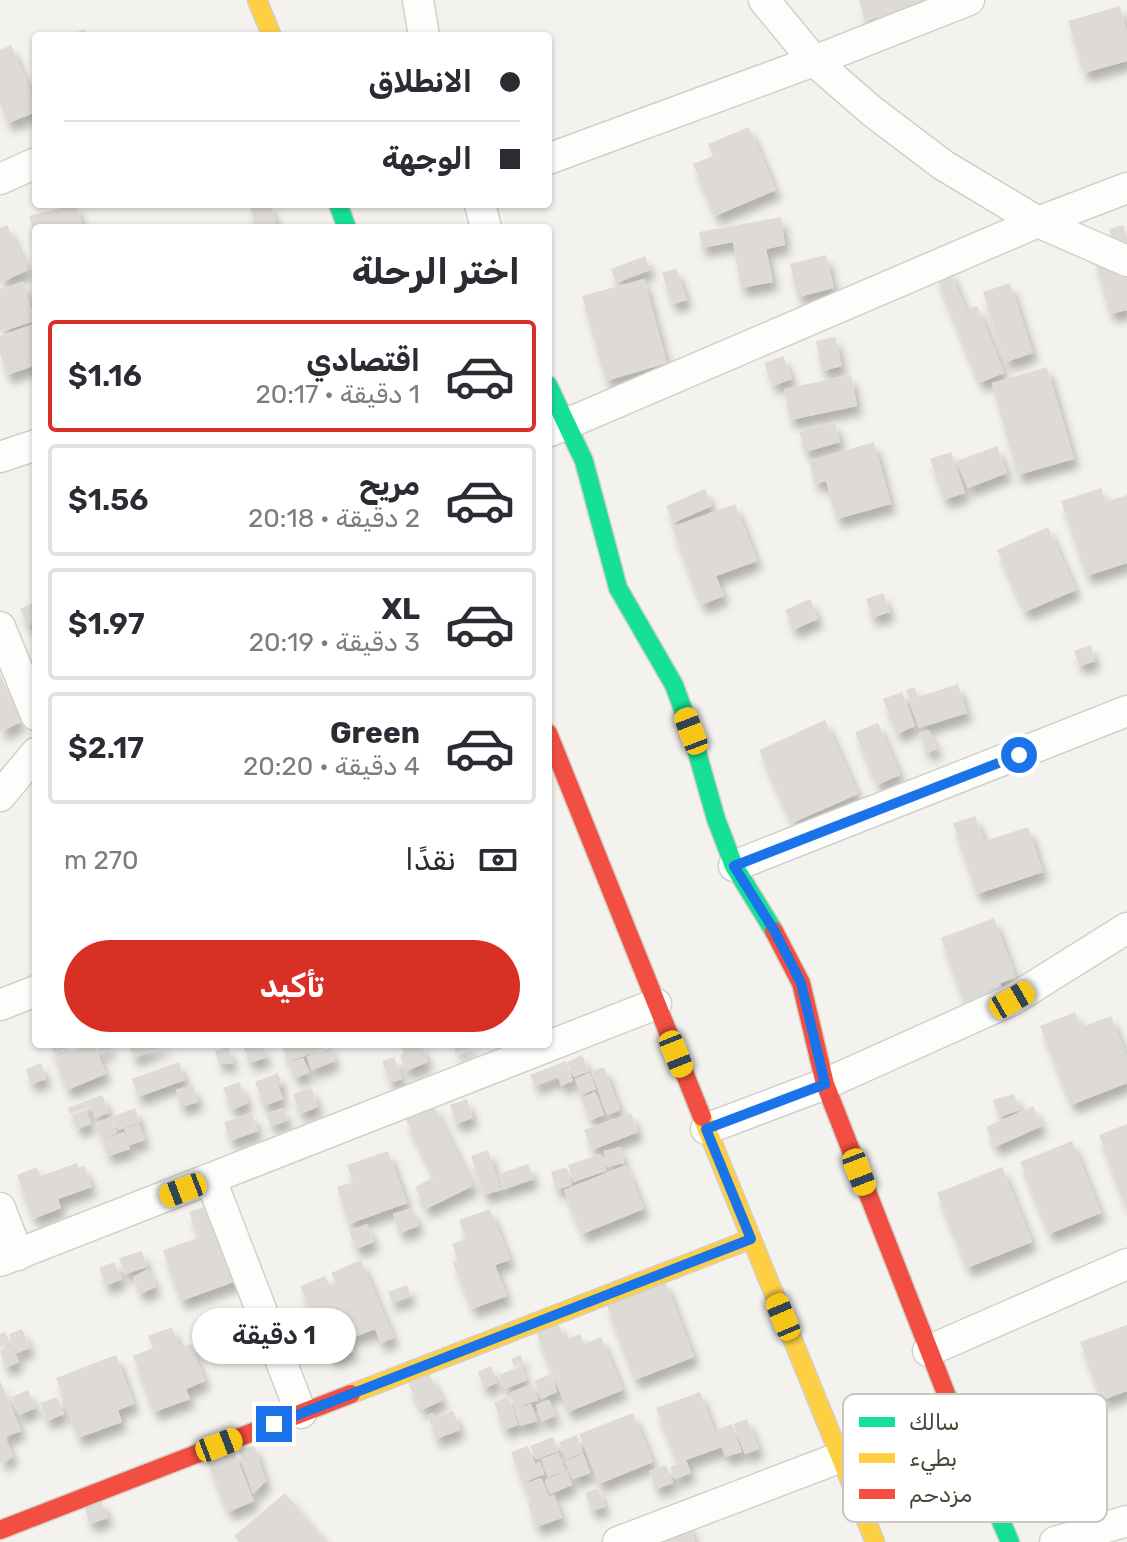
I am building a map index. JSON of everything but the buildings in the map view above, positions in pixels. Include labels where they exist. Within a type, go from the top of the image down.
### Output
[{"type":"street","points":[[257,0],[270,32]]},
{"type":"street","points":[[418,0],[423,32]]},
{"type":"street","points":[[764,0],[814,61],[873,112],[943,165],[1038,222],[1127,261]]},
{"type":"street","points":[[552,158],[969,0]]},
{"type":"street","points":[[0,179],[32,165]]},
{"type":"street","points":[[558,428],[1038,222],[1127,188]]},
{"type":"street","points":[[552,402],[558,428],[584,461],[618,588],[674,685],[734,866],[775,932],[801,983],[825,1084],[946,1394]]},
{"type":"street","points":[[0,457],[32,446]]},
{"type":"street","points":[[0,627],[32,705]]},
{"type":"street","points":[[734,866],[1127,711]]},
{"type":"street","points":[[0,759],[32,747]]},
{"type":"street","points":[[552,753],[560,794],[656,1004],[843,1462]]},
{"type":"street","points":[[0,796],[32,758]]},
{"type":"street","points":[[706,1129],[825,1084],[1012,1000],[1127,928]]},
{"type":"street","points":[[0,1005],[32,993]]},
{"type":"street","points":[[552,1045],[656,1004]]},
{"type":"street","points":[[0,1208],[9,1258],[545,1048]]},
{"type":"street","points":[[211,1180],[301,1413]]},
{"type":"street","points":[[0,1530],[751,1239]]},
{"type":"street","points":[[928,1351],[1127,1264]]},
{"type":"street","points":[[618,1542],[841,1457]]},
{"type":"street","points":[[1055,1542],[1127,1521]]},
{"type":"street","points":[[867,1522],[875,1542]]},
{"type":"street","points":[[1001,1522],[1010,1542]]},
{"type":"traffic: fast","points":[[340,208],[346,224]]},
{"type":"traffic: fast","points":[[552,393],[584,461],[618,588],[674,685],[734,866],[774,931]]},
{"type":"traffic: fast","points":[[1001,1522],[1010,1542]]},
{"type":"traffic: slow","points":[[257,0],[270,32]]},
{"type":"traffic: slow","points":[[702,1117],[843,1463]]},
{"type":"traffic: slow","points":[[351,1394],[751,1239]]},
{"type":"traffic: slow","points":[[867,1522],[875,1542]]},
{"type":"traffic: jam","points":[[552,743],[702,1117]]},
{"type":"traffic: jam","points":[[774,931],[801,983],[825,1084],[945,1391]]},
{"type":"traffic: jam","points":[[0,1530],[351,1394]]},
{"type":"route","points":[[274,1424],[751,1239],[706,1129],[825,1084],[801,983],[775,932],[734,866],[1019,755]]}]
